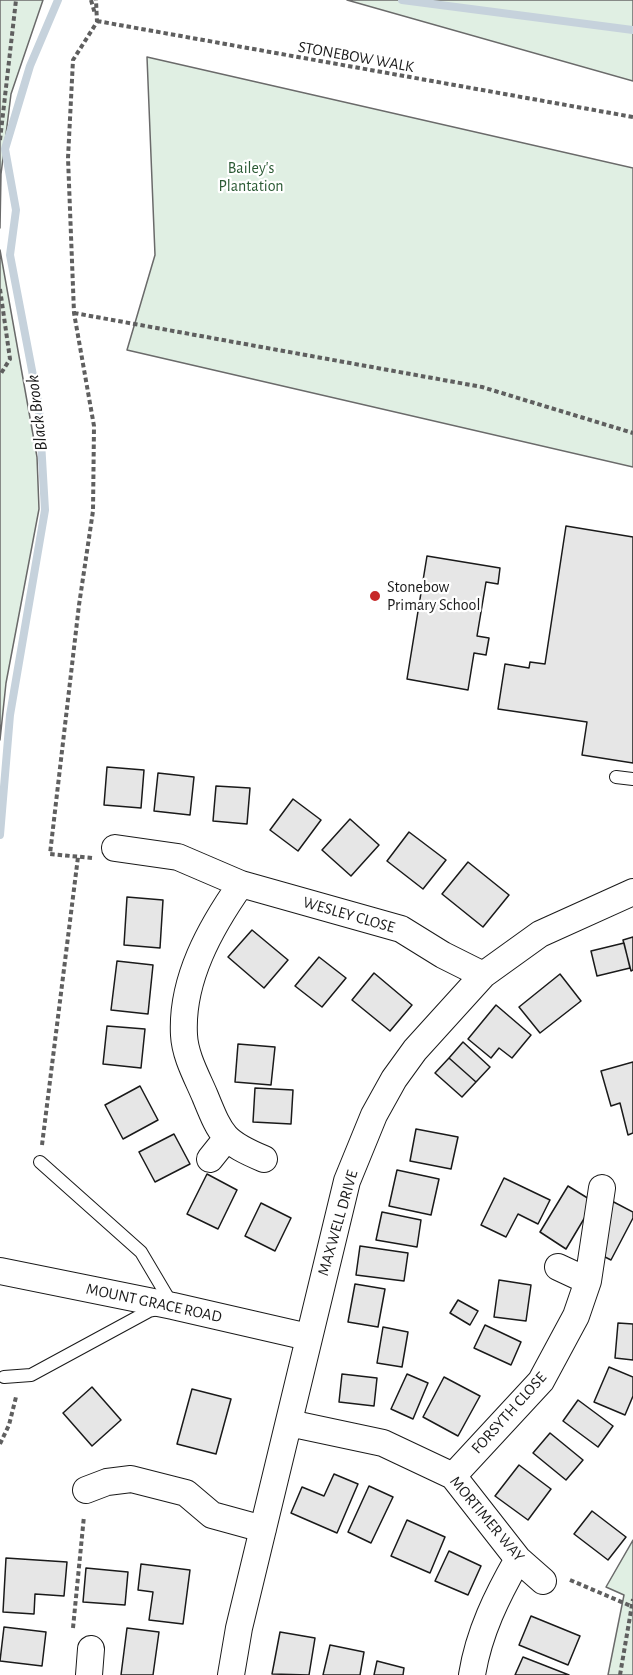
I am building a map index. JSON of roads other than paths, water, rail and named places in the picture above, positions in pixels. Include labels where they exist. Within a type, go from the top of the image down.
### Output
[{"type":"street","name":"WESLEY CLOSE","points":[[115,848],[178,857],[240,884],[401,929],[443,956],[483,975]]},
{"type":"street","points":[[240,884],[213,924],[189,985],[184,1036],[193,1070],[215,1123],[226,1139],[264,1159]]},
{"type":"street","name":"MAXWELL DRIVE","points":[[231,1675],[308,1337],[347,1181],[374,1115],[394,1079],[415,1050],[483,975],[540,934],[633,892]]},
{"type":"street","points":[[210,1159],[226,1139]]},
{"type":"street","name":"FORSYTH CLOSE","points":[[453,1476],[541,1381],[576,1316],[588,1281],[602,1188]]},
{"type":"street","points":[[558,1267],[588,1281]]},
{"type":"street","name":"MOUNT GRACE ROAD","points":[[0,1271],[172,1306],[308,1337]]},
{"type":"street","name":"MORTIMER WAY","points":[[290,1423],[383,1443],[453,1476],[518,1559],[543,1581]]},
{"type":"street","points":[[86,1490],[107,1482],[131,1479],[186,1493],[212,1515],[263,1529]]},
{"type":"street","points":[[472,1675],[476,1649],[490,1611],[518,1559]]},
{"type":"street","points":[[89,1675],[91,1649]]},
{"type":"lane","points":[[616,777],[633,779]]},
{"type":"lane","points":[[4,1377],[31,1375],[149,1311],[172,1306],[141,1252],[39,1162]]},
{"type":"waterway","name":"Black Brook","points":[[0,835],[10,715],[45,510],[39,407],[10,255],[16,210],[5,149],[30,66],[58,0]]},
{"type":"waterway","points":[[402,0],[633,30]]},
{"type":"place","name":"Stonebow Primary School","points":[[375,596]]},
{"type":"park label","name":"Bailey's Plantation","points":[[251,177]]}]
